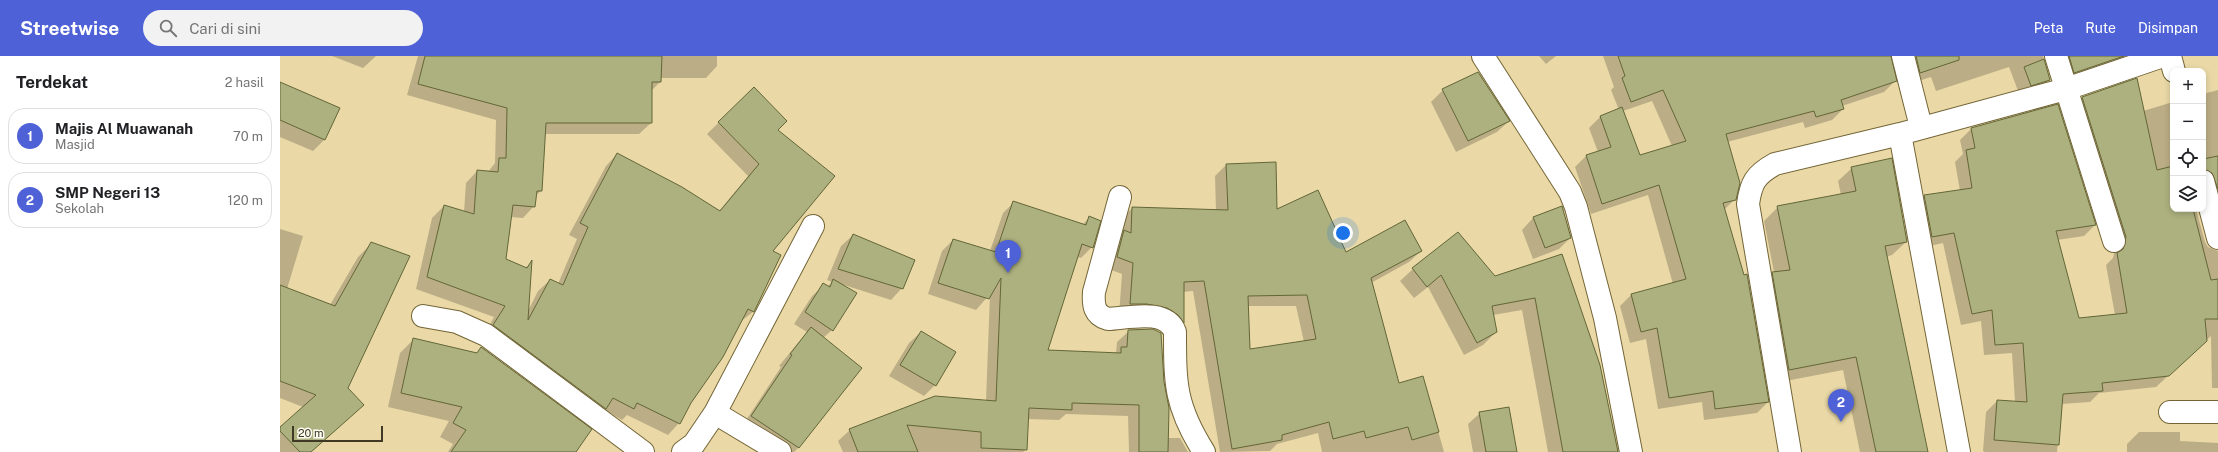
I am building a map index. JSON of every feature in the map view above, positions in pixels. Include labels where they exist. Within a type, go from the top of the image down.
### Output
[{"type":"street","points":[[1483,56],[1570,192],[1576,207],[1605,318],[1631,452]]},
{"type":"street","points":[[1903,56],[1921,127]]},
{"type":"street","points":[[2056,56],[2114,241]]},
{"type":"street","points":[[1790,452],[1748,204],[1750,188],[1763,171],[1775,164],[1900,134],[1921,127],[2066,89],[2163,56]]},
{"type":"street","points":[[2170,56],[2173,68]]},
{"type":"street","points":[[1900,134],[1959,452]]},
{"type":"street","points":[[2206,192],[2218,238]]},
{"type":"street","points":[[1120,197],[1094,292],[1094,307],[1101,317],[1108,319],[1160,317],[1173,326],[1175,332],[1175,379],[1177,392],[1189,426],[1204,452]]},
{"type":"street","points":[[682,452],[694,444],[715,413],[813,226]]},
{"type":"street","points":[[423,316],[457,322],[486,334],[643,452]]},
{"type":"street","points":[[2170,412],[2218,412]]},
{"type":"street","points":[[715,413],[780,452]]},
{"type":"building","points":[[425,56],[662,56],[661,82],[652,82],[652,123],[546,123],[542,191],[537,191],[535,207],[513,205],[506,259],[527,268],[532,260],[528,320],[550,279],[563,285],[588,227],[580,223],[617,153],[682,187],[720,211],[759,164],[718,122],[754,87],[787,121],[778,130],[835,176],[773,251],[781,255],[754,312],[748,309],[723,357],[691,403],[680,424],[637,403],[634,409],[613,398],[606,409],[493,325],[505,306],[427,277],[444,205],[474,214],[477,170],[498,172],[499,158],[506,158],[507,108],[418,84]]},
{"type":"building","points":[[1618,56],[1891,56],[1897,81],[1841,100],[1844,109],[1816,117],[1814,111],[1726,134],[1740,183],[1736,200],[1723,203],[1744,275],[1747,274],[1769,402],[1715,409],[1713,391],[1669,398],[1657,328],[1641,332],[1631,294],[1686,279],[1659,185],[1602,204],[1586,155],[1611,147],[1600,116],[1622,107],[1640,155],[1686,141],[1663,90],[1631,102],[1622,78],[1625,76]]},
{"type":"building","points":[[1916,56],[1959,56],[1959,60],[1920,73]]},
{"type":"building","points":[[2069,56],[2124,56],[2074,73]]},
{"type":"building","points":[[2044,59],[2050,80],[2031,86],[2024,67]]},
{"type":"building","points":[[1478,72],[1510,121],[1468,141],[1442,89]]},
{"type":"building","points":[[2137,78],[2157,170],[2170,167],[2170,212],[2194,212],[2211,280],[2218,279],[2218,319],[2205,319],[2207,341],[2169,376],[2102,383],[2103,391],[2063,394],[2059,445],[1994,440],[1997,400],[2027,402],[2023,343],[1995,345],[1992,310],[1972,314],[1954,233],[1932,237],[1924,195],[1972,188],[1966,150],[1975,148],[1971,128],[2058,104],[2096,225],[2056,231],[2079,318],[2127,313],[2117,253],[2123,249],[2126,237],[2082,97]]},
{"type":"building","points":[[280,82],[340,108],[325,140],[280,120]]},
{"type":"building","points":[[2218,156],[2218,189],[2212,173],[2206,170],[2206,158]]},
{"type":"building","points":[[1892,158],[1907,242],[1885,246],[1928,452],[1876,452],[1856,357],[1789,370],[1772,272],[1790,270],[1777,206],[1856,191],[1851,167]]},
{"type":"building","points":[[1276,162],[1277,209],[1318,190],[1346,252],[1405,220],[1422,251],[1371,278],[1399,383],[1423,376],[1439,432],[1412,440],[1408,427],[1366,438],[1364,431],[1333,439],[1329,422],[1282,435],[1282,440],[1232,449],[1204,281],[1184,282],[1184,323],[1178,315],[1167,308],[1147,304],[1130,304],[1133,263],[1117,257],[1124,230],[1131,233],[1132,207],[1228,210],[1226,164]],"holes":[[[1307,295],[1316,339],[1250,349],[1248,296]]]},
{"type":"building","points":[[1013,201],[1086,225],[1089,216],[1101,221],[1093,248],[1082,244],[1048,350],[1121,353],[1121,347],[1127,347],[1128,330],[1153,329],[1161,333],[1164,382],[1169,408],[1168,452],[1139,452],[1139,405],[1072,403],[1072,410],[1029,408],[1027,450],[981,448],[981,432],[907,425],[918,452],[858,452],[849,429],[935,396],[996,401],[1001,278],[989,299],[938,283],[953,239],[996,252]]},
{"type":"building","points":[[1562,206],[1571,238],[1545,248],[1533,217]]},
{"type":"building","points":[[1458,232],[1495,276],[1562,254],[1600,365],[1618,452],[1563,452],[1535,298],[1492,306],[1497,332],[1477,343],[1441,275],[1427,287],[1412,268]]},
{"type":"building","points":[[853,234],[915,260],[903,289],[838,269]]},
{"type":"building","points":[[371,242],[410,256],[348,388],[364,405],[311,452],[300,452],[280,431],[280,427],[316,395],[280,381],[280,285],[335,306]]},
{"type":"building","points":[[833,279],[857,293],[833,331],[805,312],[823,283],[830,287]]},
{"type":"building","points":[[811,327],[862,368],[799,448],[751,416],[792,355],[790,354]]},
{"type":"building","points":[[921,331],[956,352],[936,386],[900,365]]},
{"type":"building","points":[[413,338],[477,353],[481,347],[592,429],[576,452],[451,452],[466,430],[453,423],[462,407],[401,393]]},
{"type":"building","points":[[1509,407],[1517,452],[1486,452],[1479,412]]},
{"type":"place","name":"Majis Al Muawanah","points":[[1008,273]]},
{"type":"place","name":"SMP Negeri 13","points":[[1841,422]]}]
